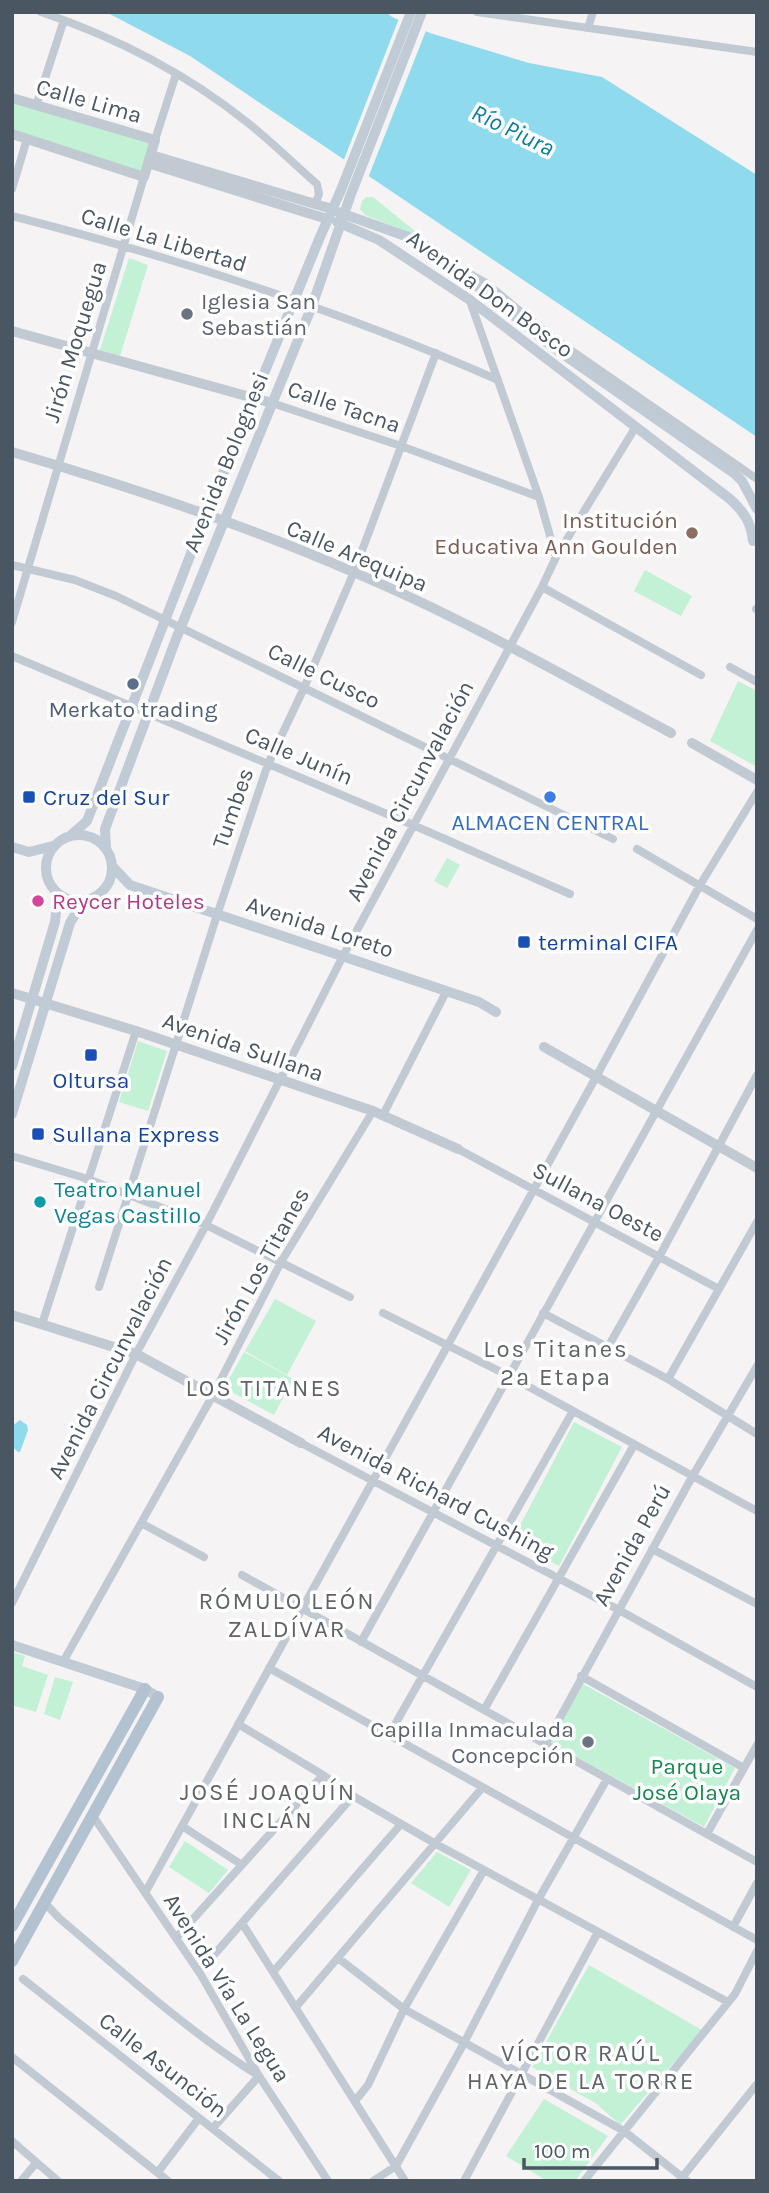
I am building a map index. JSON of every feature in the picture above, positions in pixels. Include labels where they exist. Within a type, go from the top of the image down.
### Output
[{"type":"main road","name":"Avenida Bolognesi","points":[[106,849],[105,829],[182,626],[312,306],[342,219],[346,192],[411,12]]},
{"type":"main road","name":"Avenida Bolognesi","points":[[70,836],[87,821],[254,396],[330,214],[346,192],[422,12]]},
{"type":"main road","name":"Avenida Don Bosco","points":[[330,214],[379,240],[470,300],[741,509],[749,521],[755,541]]},
{"type":"main road","name":"Avenida Don Bosco","points":[[342,219],[411,238],[443,258],[554,348],[735,474],[757,509]]},
{"type":"main road","points":[[12,847],[29,852],[53,846],[70,836],[90,837],[106,849],[112,866],[109,880],[101,893]]},
{"type":"main road","points":[[45,870],[53,846]]},
{"type":"main road","points":[[29,852],[45,870],[51,887],[58,894],[72,901],[88,900]]},
{"type":"main road","name":"Avenida Loreto","points":[[112,866],[130,885],[479,1002],[496,1012]]},
{"type":"main road","points":[[12,1114],[77,911],[88,900],[101,893],[130,885]]},
{"type":"main road","points":[[12,1066],[55,922],[58,894]]},
{"type":"main road","points":[[12,1645],[145,1689],[158,1697],[12,1961]]},
{"type":"main road","points":[[12,1926],[145,1689]]},
{"type":"street","points":[[41,12],[113,40],[176,74],[249,124],[317,184],[319,194],[315,204]]},
{"type":"street","points":[[477,12],[757,52]]},
{"type":"street","points":[[588,28],[593,12]]},
{"type":"street","points":[[36,106],[64,20]]},
{"type":"street","name":"Jirón Moquegua","points":[[12,622],[176,74]]},
{"type":"street","name":"Calle Lima","points":[[12,98],[155,140]]},
{"type":"street","points":[[12,134],[144,177]]},
{"type":"street","points":[[12,189],[27,139]]},
{"type":"street","name":"Avenida Don Bosco","points":[[149,159],[315,204],[330,214]]},
{"type":"street","name":"Avenida Don Bosco","points":[[149,159],[330,214]]},
{"type":"street","name":"Calle La Libertad","points":[[12,216],[124,247],[312,306],[436,353],[498,380]]},
{"type":"street","points":[[443,258],[486,283],[549,335],[757,479]]},
{"type":"street","points":[[470,300],[539,497],[556,557]]},
{"type":"street","name":"Calle Tacna","points":[[12,331],[254,396],[539,497]]},
{"type":"street","name":"Tumbes","points":[[99,1287],[268,764],[354,572],[436,353]]},
{"type":"street","name":"Avenida Circunvalación","points":[[12,1603],[136,1354],[206,1226],[343,956],[511,646],[556,557],[635,428]]},
{"type":"street","name":"Calle Arequipa","points":[[12,452],[224,521],[354,572],[511,646],[671,733]]},
{"type":"street","name":"Calle Cusco","points":[[12,565],[75,580],[182,626],[613,839]]},
{"type":"street","points":[[542,587],[701,675]]},
{"type":"street","name":"Calle Junín","points":[[12,656],[570,894]]},
{"type":"street","points":[[730,667],[757,682]]},
{"type":"street","points":[[692,743],[757,780]]},
{"type":"street","points":[[145,1893],[597,1077],[700,885],[757,792]]},
{"type":"street","points":[[636,849],[757,919]]},
{"type":"street","points":[[361,1642],[757,930]]},
{"type":"street","points":[[383,1115],[446,992]]},
{"type":"street","name":"Avenida Sullana","points":[[12,993],[136,1031],[373,1111],[458,1149]]},
{"type":"street","points":[[42,1324],[136,1031]]},
{"type":"street","points":[[544,1047],[757,1168]]},
{"type":"street","points":[[608,1347],[757,1075]]},
{"type":"street","name":"Jirón Los Titanes","points":[[63,1662],[213,1395],[281,1262],[373,1111]]},
{"type":"street","name":"Sullana Oeste","points":[[458,1149],[719,1289]]},
{"type":"street","points":[[12,1156],[88,1179],[206,1226],[351,1297]]},
{"type":"street","points":[[668,1379],[757,1222]]},
{"type":"street","points":[[383,1313],[509,1376],[757,1511]]},
{"type":"street","points":[[543,1313],[668,1379],[757,1434]]},
{"type":"street","name":"Avenida Richard Cushing","points":[[12,1315],[136,1354],[757,1687]]},
{"type":"street","name":"Avenida Perú","points":[[545,1745],[692,1477],[757,1366]]},
{"type":"street","points":[[389,1735],[573,1411]]},
{"type":"street","points":[[484,1710],[634,1445]]},
{"type":"street","points":[[141,1523],[204,1557]]},
{"type":"street","points":[[652,1549],[757,1604]]},
{"type":"street","points":[[242,1575],[545,1745],[708,1832],[757,1862]]},
{"type":"street","points":[[269,1668],[757,1940]]},
{"type":"street","points":[[582,1676],[744,1768]]},
{"type":"street","points":[[238,1724],[436,1844],[728,2002]]},
{"type":"street","points":[[708,1832],[757,1745]]},
{"type":"street","points":[[176,1938],[323,1775]]},
{"type":"street","points":[[373,2181],[396,2166],[538,1900],[607,1779]]},
{"type":"street","points":[[296,2007],[482,1788]]},
{"type":"street","points":[[199,1972],[353,1796]]},
{"type":"street","name":"Avenida Vía La Legua","points":[[93,1816],[199,1972],[259,2076],[328,2181]]},
{"type":"street","points":[[274,1971],[401,1824]]},
{"type":"street","points":[[182,1826],[242,1866]]},
{"type":"street","points":[[355,2101],[368,2085],[404,2009],[484,1871]]},
{"type":"street","points":[[733,1927],[757,1883]]},
{"type":"street","points":[[45,1903],[64,1923],[159,2001],[259,2076],[213,2128]]},
{"type":"street","points":[[242,1923],[405,2181]]},
{"type":"street","points":[[464,2181],[598,1932]]},
{"type":"street","points":[[584,2181],[728,2002],[757,1951]]},
{"type":"street","points":[[338,1958],[404,2009],[624,2131],[682,2180],[757,2084]]},
{"type":"street","name":"Calle Asunción","points":[[23,1979],[279,2181]]},
{"type":"street","points":[[12,2057],[168,2181]]},
{"type":"street","points":[[158,2172],[199,2118]]},
{"type":"street","points":[[12,2141],[58,2181]]},
{"type":"street","points":[[21,2181],[36,2162]]},
{"type":"green space","points":[[12,98],[155,140],[144,177],[12,134]]},
{"type":"green space","points":[[366,197],[373,197],[426,240],[365,215],[360,209]]},
{"type":"green space","points":[[129,258],[148,265],[120,356],[100,350]]},
{"type":"green space","points":[[645,570],[692,596],[681,616],[634,591]]},
{"type":"green space","points":[[738,681],[757,691],[757,767],[710,741]]},
{"type":"green space","points":[[447,858],[460,865],[447,888],[434,881]]},
{"type":"green space","points":[[138,1041],[167,1051],[148,1111],[119,1102]]},
{"type":"green space","points":[[275,1299],[316,1321],[287,1375],[245,1351]]},
{"type":"green space","points":[[244,1352],[293,1379],[274,1415],[224,1388]]},
{"type":"green space","points":[[574,1422],[622,1447],[559,1566],[512,1541]]},
{"type":"green space","points":[[12,1652],[25,1656],[22,1666],[48,1675],[36,1712],[12,1705]]},
{"type":"green space","points":[[55,1677],[73,1682],[60,1720],[44,1714]]},
{"type":"green space","name":"Parque José Olaya","points":[[583,1684],[735,1768],[704,1827],[550,1742]]},
{"type":"green space","points":[[185,1841],[228,1870],[209,1893],[169,1867]]},
{"type":"green space","points":[[437,1852],[471,1870],[449,1907],[411,1883]]},
{"type":"green space","points":[[589,1965],[702,2030],[620,2125],[597,2104],[532,2067]]},
{"type":"green space","points":[[544,2099],[608,2136],[575,2181],[547,2181],[506,2156]]},
{"type":"water","name":"Río Piura","points":[[106,12],[386,12],[430,33],[529,63],[602,77],[757,175],[757,437],[190,56]]},
{"type":"water","points":[[20,1420],[27,1425],[28,1430],[18,1452],[12,1446],[12,1426]]},
{"type":"pier","points":[[400,16],[427,28],[368,178],[343,162]]},
{"type":"place","name":"Iglesia San Sebastián","points":[[187,314]]},
{"type":"place","name":"Institución Educativa Ann Goulden","points":[[692,533]]},
{"type":"place","name":"Merkato trading","points":[[133,684]]},
{"type":"place","name":"Cruz del Sur","points":[[29,797]]},
{"type":"place","name":"ALMACEN CENTRAL","points":[[550,797]]},
{"type":"place","name":"Reycer Hoteles","points":[[38,901]]},
{"type":"place","name":"terminal CIFA","points":[[524,942]]},
{"type":"place","name":"Oltursa","points":[[91,1055]]},
{"type":"place","name":"Sullana Express","points":[[38,1134]]},
{"type":"place","name":"Teatro Manuel Vegas Castillo","points":[[40,1202]]},
{"type":"place","name":"Capilla Inmaculada Concepción","points":[[588,1742]]},
{"type":"district","name":"Los Titanes 2ª Etapa","points":[[556,1363]]},
{"type":"district","name":"LOS TITANES","points":[[264,1388]]},
{"type":"district","name":"RÓMULO LEÓN ZALDÍVAR","points":[[287,1615]]},
{"type":"district","name":"JOSÉ JOAQUÍN INCLÁN","points":[[268,1806]]},
{"type":"district","name":"VÍCTOR RAÚL HAYA DE LA TORRE","points":[[581,2067]]}]
